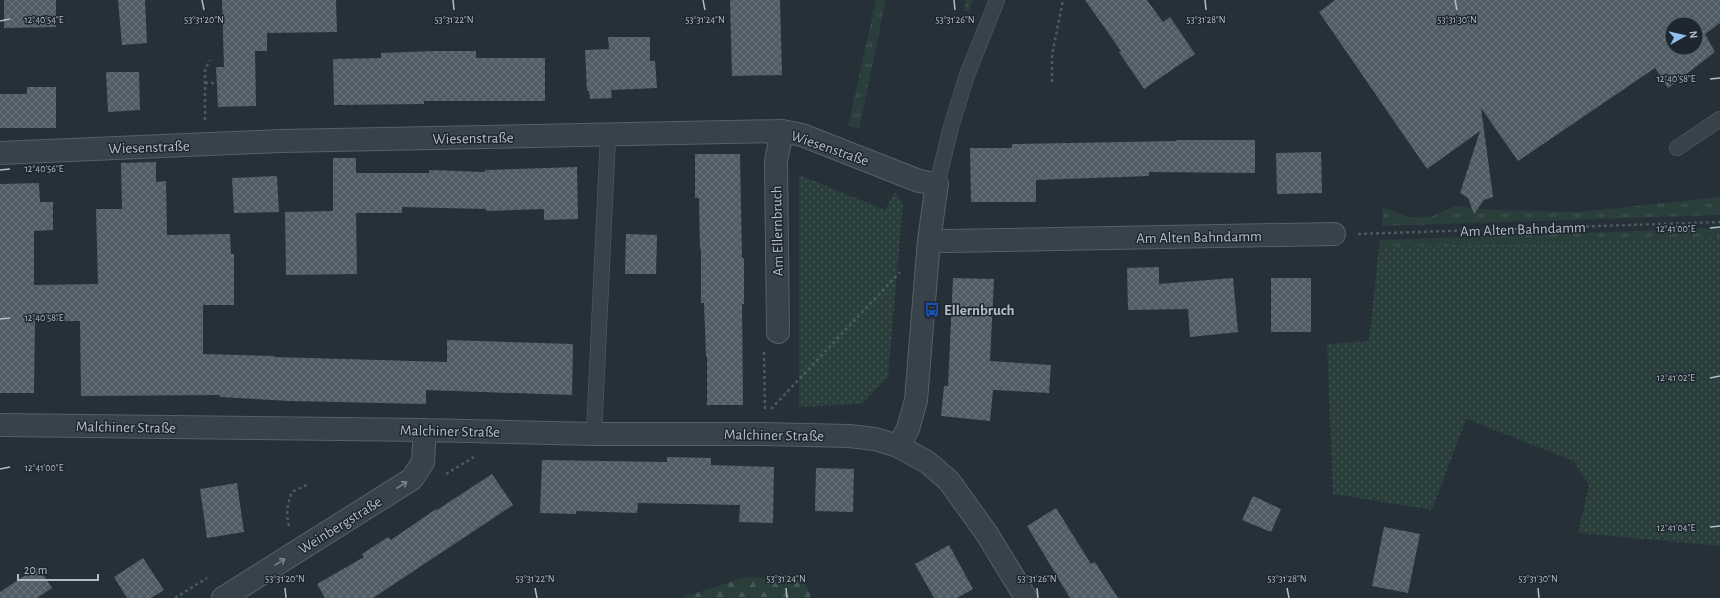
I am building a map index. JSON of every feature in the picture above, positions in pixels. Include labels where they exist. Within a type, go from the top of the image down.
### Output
[{"type":"street","name":"Wiesenstraße","points":[[0,153],[289,141],[608,136],[782,131],[802,135],[919,181],[937,184]]},
{"type":"street","name":"Am Ellernbruch","points":[[778,332],[776,161],[782,131]]},
{"type":"street","points":[[898,446],[908,429],[916,400],[929,240],[937,184]]},
{"type":"street","name":"Am Alten Bahndamm","points":[[929,240],[954,241],[1334,234]]},
{"type":"street","name":"Malchiner Straße","points":[[0,425],[425,430],[594,434],[764,425],[875,439],[898,446],[927,462],[949,482],[987,534],[1026,598]]},
{"type":"street","name":"Weinbergstraße","points":[[223,598],[412,479],[423,462],[425,430]]},
{"type":"lane","points":[[937,184],[951,127],[967,75],[998,0]]},
{"type":"lane","points":[[1678,148],[1720,119]]},
{"type":"lane","points":[[594,434],[608,136]]},
{"type":"path","points":[[1052,82],[1052,55],[1063,0]]},
{"type":"path","points":[[206,144],[205,69],[210,60]]},
{"type":"path","points":[[205,83],[216,83]]},
{"type":"path","name":"Am Alten Bahndamm","points":[[1334,234],[1720,222]]},
{"type":"path","points":[[764,425],[902,271],[926,274]]},
{"type":"path","points":[[764,425],[763,338],[778,332]]},
{"type":"path","points":[[443,476],[476,455]]},
{"type":"path","points":[[295,522],[289,526],[286,516],[288,503],[292,492],[309,484]]},
{"type":"path","points":[[175,598],[208,576]]},
{"type":"green space","points":[[876,0],[886,0],[859,129],[848,126]]},
{"type":"green space","points":[[966,0],[973,0],[969,11],[964,11]]},
{"type":"green space","points":[[799,175],[885,210],[895,192],[903,203],[888,377],[862,404],[799,407]]},
{"type":"green space","points":[[1720,197],[1720,215],[1382,226],[1383,208],[1409,217],[1430,217],[1455,206],[1493,210],[1580,212]]},
{"type":"green space","points":[[1720,228],[1720,237],[1379,247],[1380,240]]},
{"type":"green space","points":[[1720,237],[1720,546],[1578,533],[1589,485],[1574,461],[1466,419],[1432,510],[1333,494],[1327,344],[1369,341],[1379,247]]},
{"type":"green space","points":[[745,577],[804,578],[811,598],[681,598]]},
{"type":"building","points":[[4,0],[56,0],[56,27],[4,28]]},
{"type":"building","points":[[118,0],[145,0],[147,43],[122,45]]},
{"type":"building","points":[[222,0],[336,0],[337,32],[267,33],[267,51],[255,51],[256,106],[218,107],[216,67],[224,67]]},
{"type":"building","points":[[730,0],[780,0],[782,75],[732,76]]},
{"type":"building","points":[[1085,0],[1147,0],[1163,22],[1170,17],[1195,54],[1144,89],[1119,52],[1121,51]]},
{"type":"building","points":[[1335,0],[1720,0],[1720,23],[1705,34],[1715,52],[1668,88],[1655,68],[1518,161],[1481,108],[1493,197],[1484,200],[1474,214],[1468,198],[1460,193],[1480,131],[1427,169],[1319,12]]},
{"type":"building","points":[[608,37],[650,37],[650,61],[655,61],[657,88],[611,90],[612,98],[590,99],[589,91],[587,91],[585,50],[609,49]]},
{"type":"building","points":[[476,51],[476,58],[545,58],[545,101],[424,101],[424,104],[334,105],[333,59],[381,58],[381,53]]},
{"type":"building","points":[[106,72],[139,72],[140,110],[108,112]]},
{"type":"building","points":[[27,87],[56,87],[56,128],[0,128],[0,94],[27,94]]},
{"type":"building","points":[[1176,140],[1255,140],[1255,173],[1149,172],[1149,176],[1036,180],[1036,202],[971,202],[970,148],[1012,148],[1012,144]]},
{"type":"building","points":[[1321,152],[1322,193],[1277,194],[1276,153]]},
{"type":"building","points":[[695,154],[740,154],[742,258],[744,258],[744,304],[742,304],[743,405],[707,405],[707,356],[704,303],[701,303],[699,198],[695,198]]},
{"type":"building","points":[[333,158],[356,158],[356,173],[429,173],[429,170],[485,172],[485,170],[577,167],[578,219],[544,220],[544,209],[486,211],[486,209],[402,207],[402,213],[356,213],[357,274],[286,275],[285,212],[333,211]]},
{"type":"building","points":[[156,162],[156,182],[166,181],[167,235],[230,234],[231,254],[234,254],[234,305],[203,305],[203,354],[447,362],[447,340],[573,344],[572,395],[426,390],[426,404],[291,401],[220,397],[220,395],[81,396],[80,321],[35,321],[34,393],[0,393],[0,184],[39,183],[40,202],[53,202],[53,230],[34,231],[34,285],[98,284],[96,209],[122,209],[121,163]]},
{"type":"building","points":[[277,176],[279,212],[234,213],[232,178]]},
{"type":"building","points":[[626,234],[657,235],[656,274],[625,274]]},
{"type":"building","points":[[1159,267],[1159,284],[1233,278],[1238,332],[1190,337],[1188,309],[1128,310],[1127,268]]},
{"type":"building","points":[[953,278],[994,279],[990,361],[1051,365],[1049,393],[993,390],[990,421],[941,416],[944,386],[948,386]]},
{"type":"building","points":[[1271,278],[1311,278],[1311,332],[1271,332]]},
{"type":"building","points":[[667,457],[711,458],[711,465],[774,467],[773,523],[739,522],[740,505],[638,503],[637,513],[576,511],[576,514],[540,513],[542,460],[667,462]]},
{"type":"building","points":[[816,468],[854,469],[853,512],[815,511]]},
{"type":"building","points":[[492,474],[513,505],[373,598],[325,598],[317,584],[364,557],[362,554],[388,537],[391,540],[436,509],[437,510]]},
{"type":"building","points":[[237,483],[244,532],[207,538],[200,489]]},
{"type":"building","points":[[1253,496],[1281,509],[1271,532],[1242,520]]},
{"type":"building","points":[[1056,508],[1091,564],[1095,562],[1118,598],[1070,598],[1027,526]]},
{"type":"building","points":[[1384,527],[1420,534],[1408,593],[1372,586]]},
{"type":"building","points":[[949,545],[973,589],[957,598],[934,598],[915,564]]},
{"type":"building","points":[[143,558],[164,590],[151,598],[127,598],[114,577]]},
{"type":"building","points":[[38,567],[52,588],[37,598],[0,598],[0,592]]},
{"type":"place","name":"Ellernbruch","points":[[932,310]]}]
